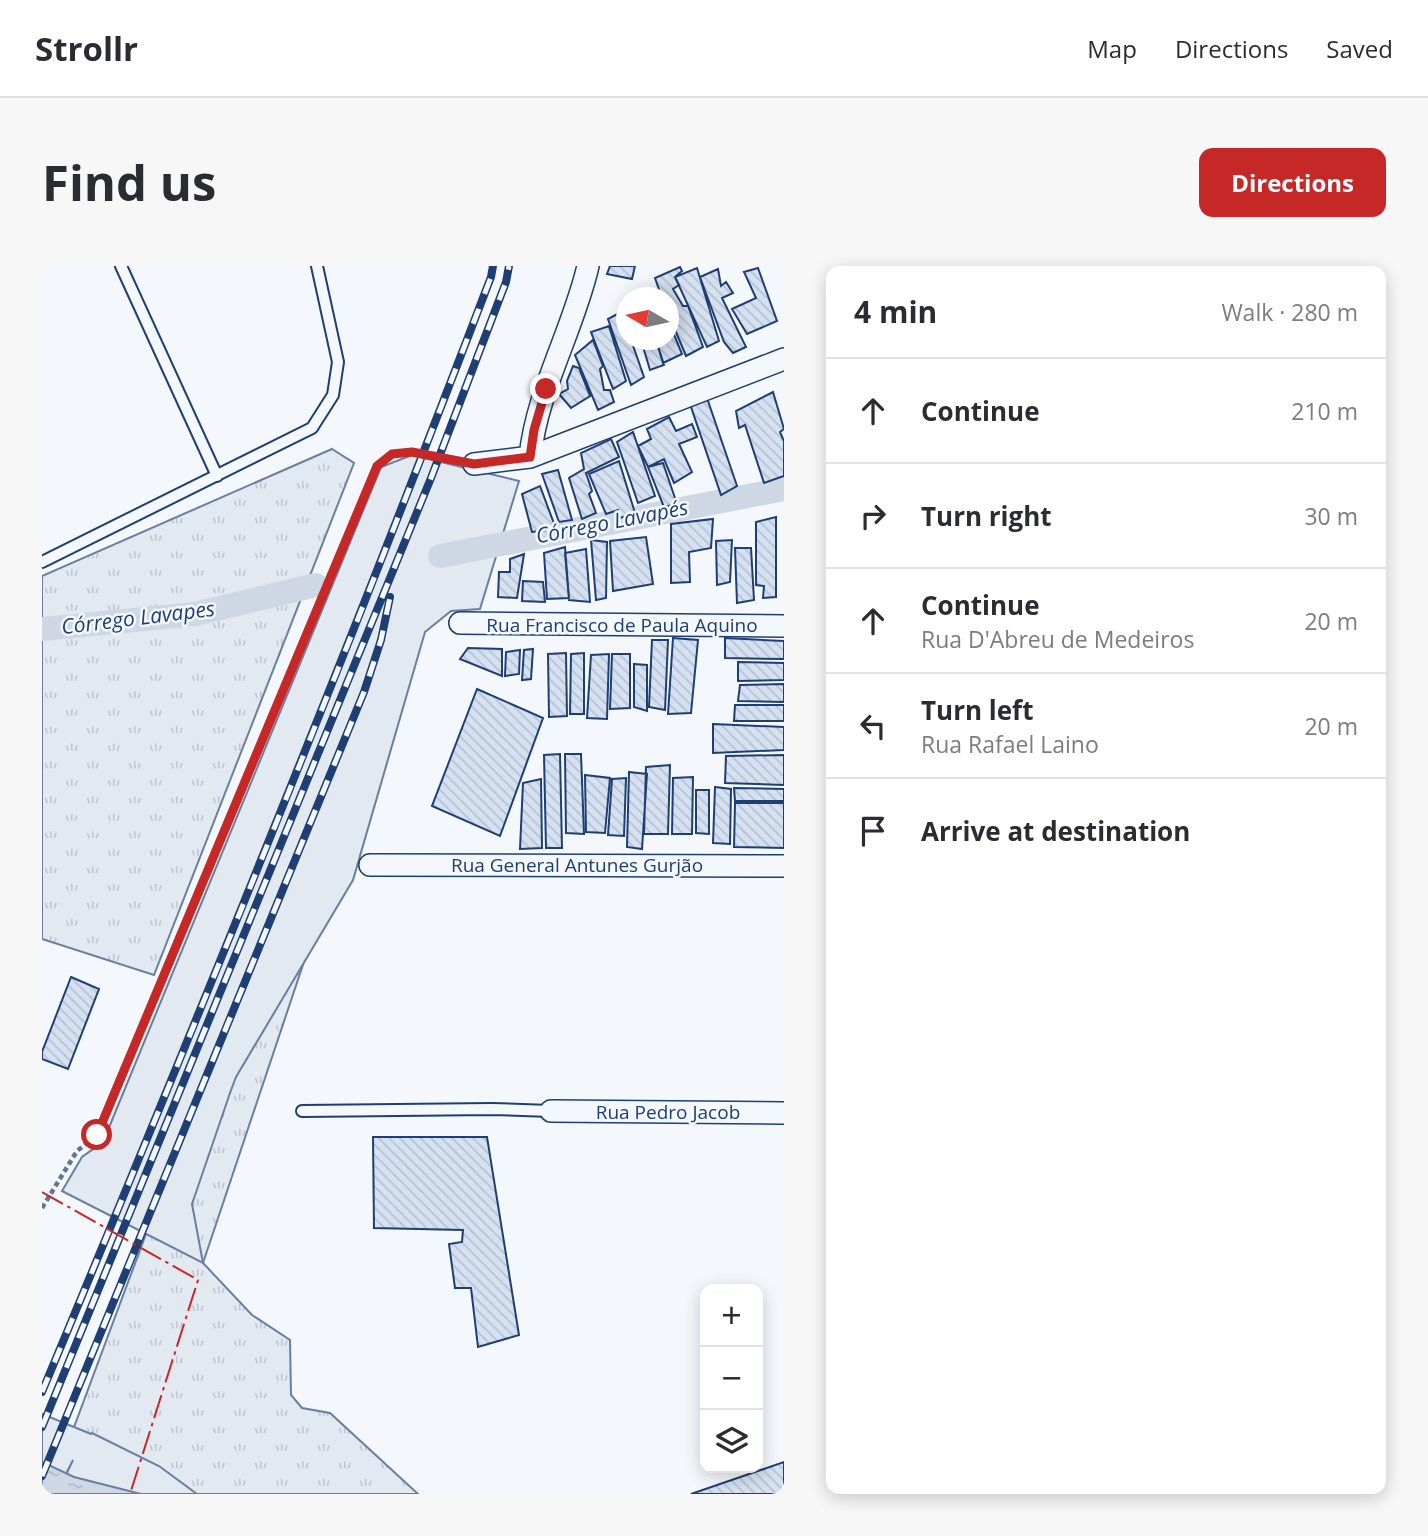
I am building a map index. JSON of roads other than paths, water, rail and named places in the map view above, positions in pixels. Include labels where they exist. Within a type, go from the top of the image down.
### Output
[{"type":"street","points":[[530,457],[534,430],[546,389],[582,293],[588,266]]},
{"type":"street","points":[[474,464],[530,457],[784,359]]},
{"type":"street","name":"Rua Francisco de Paula Aquino","points":[[460,623],[784,626]]},
{"type":"street","name":"Rua General Antunes Gurjão","points":[[370,865],[784,866]]},
{"type":"street","name":"Rua Pedro Jacob","points":[[551,1111],[784,1113]]},
{"type":"lane","points":[[121,266],[217,476]]},
{"type":"lane","points":[[42,562],[312,428],[333,395],[338,362],[317,266]]},
{"type":"lane","points":[[302,1111],[551,1111]]},
{"type":"water","points":[[42,1462],[74,1477],[141,1494],[42,1494]]},
{"type":"waterway","name":"Córrego Lavapés","points":[[440,556],[784,489]]},
{"type":"waterway","name":"Córrego Lavapes","points":[[42,629],[195,614],[316,585]]},
{"type":"railway","points":[[42,1392],[327,697],[493,266]]},
{"type":"railway","points":[[42,1427],[431,478],[506,282],[509,266]]},
{"type":"railway","points":[[42,1476],[364,692],[381,640],[390,597]]}]
